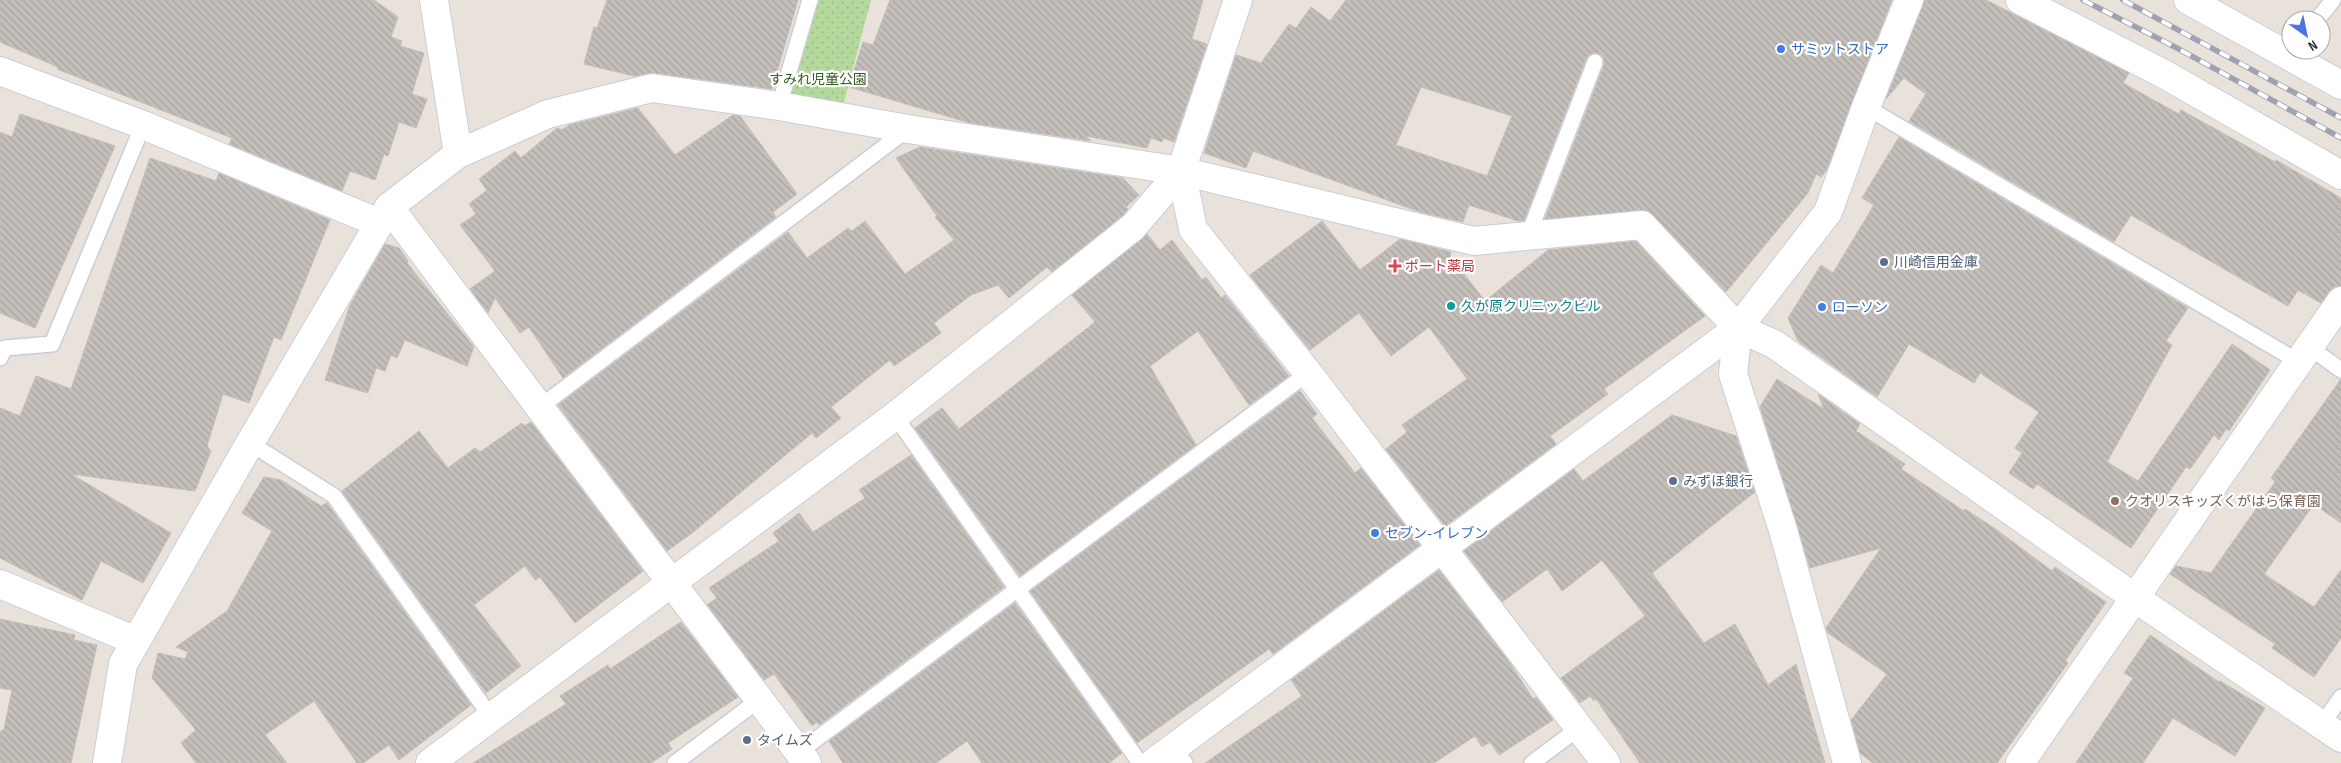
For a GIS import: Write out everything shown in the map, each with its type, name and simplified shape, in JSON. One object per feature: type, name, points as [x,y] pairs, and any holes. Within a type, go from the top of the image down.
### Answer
[{"type":"street","points":[[434,0],[458,154]]},
{"type":"street","points":[[430,763],[895,416],[1133,227],[1180,171],[1238,0]]},
{"type":"street","points":[[1171,758],[1443,549],[1738,328],[1828,212],[1866,107],[1909,0]]},
{"type":"street","points":[[2020,0],[2162,73],[2341,175]]},
{"type":"street","points":[[2188,0],[2281,48]]},
{"type":"street","points":[[2302,60],[2341,85]]},
{"type":"street","points":[[0,71],[384,215],[540,408],[803,758]]},
{"type":"street","points":[[107,763],[123,664],[384,215],[458,154],[548,114],[652,88],[779,106],[908,129],[1180,171],[1474,241],[1642,225],[1738,328],[1774,344],[2136,598],[2332,731]]},
{"type":"street","points":[[1180,171],[1193,229],[1308,373],[1606,763]]},
{"type":"street","points":[[2020,763],[2341,301]]},
{"type":"street","points":[[1738,328],[1733,374],[1783,530],[1847,763]]},
{"type":"street","points":[[1,586],[136,641]]},
{"type":"lane","points":[[779,106],[810,0]]},
{"type":"lane","points":[[2325,10],[2333,0]]},
{"type":"lane","points":[[1528,236],[1595,62]]},
{"type":"lane","points":[[1866,107],[2304,354],[2341,370]]},
{"type":"lane","points":[[0,358],[5,348],[52,344],[143,125]]},
{"type":"lane","points":[[540,408],[908,129]]},
{"type":"lane","points":[[803,758],[1018,590],[1308,373]]},
{"type":"lane","points":[[895,416],[1140,763]]},
{"type":"lane","points":[[250,443],[334,496],[492,717]]},
{"type":"lane","points":[[2332,731],[2341,697]]},
{"type":"lane","points":[[675,763],[760,700]]},
{"type":"lane","points":[[1532,763],[1579,728]]},
{"type":"green space","name":"すみれ児童公園","points":[[810,0],[871,0],[840,117],[779,106]]},
{"type":"building","points":[[0,0],[374,0],[398,17],[391,37],[402,41],[400,46],[424,53],[412,94],[427,99],[416,128],[399,122],[388,156],[384,154],[375,180],[350,171],[342,191],[229,144],[232,138],[57,69],[58,67],[0,42]]},
{"type":"building","points":[[607,0],[798,0],[772,89],[654,73],[634,76],[584,64],[594,27],[597,28]]},
{"type":"building","points":[[890,0],[1203,0],[1192,39],[1207,44],[1174,142],[1163,138],[1162,142],[1151,138],[1147,148],[1086,136],[1091,141],[970,123],[849,87],[863,42],[873,45]]},
{"type":"building","points":[[1346,0],[1892,0],[1826,171],[1821,177],[1816,174],[1808,193],[1726,292],[1648,211],[1545,219],[1604,65],[1603,57],[1598,53],[1590,54],[1586,59],[1524,221],[1518,221],[1469,205],[1463,222],[1420,212],[1253,151],[1246,168],[1204,153],[1236,55],[1261,63],[1289,24],[1296,28],[1311,7],[1330,21]],"holes":[[[1421,87],[1512,116],[1487,176],[1396,145]]]},
{"type":"building","points":[[1924,0],[1986,0],[2129,73],[2123,83],[2179,114],[2181,110],[2275,162],[2276,160],[2341,198],[2341,286],[2334,287],[2321,303],[2298,290],[2288,306],[2131,215],[2114,242],[1909,121],[1926,94],[1904,78],[1886,99]]},
{"type":"building","points":[[638,108],[675,155],[733,115],[740,116],[797,194],[773,212],[776,217],[563,378],[529,327],[520,333],[495,298],[488,313],[470,289],[495,271],[460,225],[476,214],[469,204],[487,190],[479,179],[515,151],[521,158],[557,128],[562,130],[569,125]]},
{"type":"building","points":[[20,114],[115,146],[35,328],[0,313],[0,132],[12,137]]},
{"type":"building","points":[[1899,137],[2188,308],[2166,341],[2172,345],[2107,462],[2138,481],[2232,344],[2270,370],[2229,431],[2226,429],[2219,440],[2214,435],[2190,469],[2186,467],[2131,548],[2037,484],[2033,489],[2009,473],[2022,453],[2015,448],[2039,412],[1980,373],[1974,383],[1909,344],[1877,397],[1798,341],[1788,318],[1821,265],[1833,273],[1874,205],[1862,198]]},
{"type":"building","points":[[920,147],[1123,178],[1139,195],[1126,207],[1128,209],[1122,216],[1052,272],[1047,267],[1009,298],[998,285],[971,295],[934,323],[941,333],[894,366],[890,360],[831,407],[841,418],[816,438],[812,433],[692,533],[667,551],[558,405],[788,232],[807,258],[848,228],[852,231],[865,221],[905,274],[954,240],[935,217],[937,216],[896,158]]},
{"type":"building","points":[[150,158],[216,181],[219,173],[330,220],[281,340],[274,337],[249,403],[223,394],[207,446],[211,451],[195,491],[71,474],[171,533],[143,583],[101,561],[82,600],[0,558],[0,408],[20,416],[36,376],[71,389]]},
{"type":"building","points":[[1322,221],[1360,270],[1400,239],[1451,252],[1450,256],[1485,301],[1548,250],[1636,241],[1705,316],[1604,389],[1608,394],[1550,436],[1556,444],[1445,526],[1386,449],[1407,432],[1402,425],[1467,379],[1429,327],[1391,356],[1359,313],[1310,350],[1250,275]]},
{"type":"building","points":[[1147,234],[1160,250],[1172,240],[1202,280],[1206,277],[1221,298],[1225,295],[1289,376],[1249,405],[1198,331],[1150,366],[1196,445],[1020,576],[915,428],[942,408],[959,429],[1095,322],[1072,295]]},
{"type":"building","points":[[385,244],[399,248],[408,261],[407,263],[474,347],[467,366],[405,340],[397,358],[391,355],[385,371],[376,368],[368,393],[325,380],[350,305]]},
{"type":"building","points":[[1777,379],[1824,409],[1818,394],[1860,424],[1856,431],[1905,464],[1901,469],[1964,511],[1965,509],[1994,528],[2052,571],[2055,567],[2106,602],[2065,661],[2068,663],[1997,763],[1873,763],[1860,753],[1851,720],[1887,674],[1828,633],[1826,628],[1881,548],[1810,568],[1760,407]]},
{"type":"building","points":[[2341,379],[2341,523],[2314,504],[2264,574],[2314,607],[2341,570],[2341,638],[2314,677],[2272,648],[2275,644],[2170,574],[2176,566],[2211,573],[2275,482],[2271,478]]},
{"type":"building","points":[[1300,391],[1317,414],[1312,418],[1355,473],[1361,468],[1420,545],[1273,654],[1269,649],[1137,743],[1030,591]]},
{"type":"building","points":[[1672,415],[1736,436],[1755,492],[1652,573],[1704,643],[1735,624],[1768,685],[1796,664],[1825,763],[1640,763],[1596,699],[1594,701],[1590,696],[1580,703],[1561,678],[1645,616],[1602,560],[1562,591],[1547,569],[1502,602],[1464,551],[1574,469],[1583,481]]},
{"type":"building","points":[[531,422],[643,571],[575,623],[540,577],[535,580],[525,566],[474,605],[521,666],[486,693],[342,491],[419,431],[448,468],[475,448],[480,452],[522,423],[524,426]]},
{"type":"building","points":[[911,455],[1004,587],[819,725],[817,722],[812,726],[774,674],[764,680],[707,605],[717,598],[709,588],[779,541],[773,533],[799,513],[813,532],[865,498],[859,490]]},
{"type":"building","points":[[264,477],[281,480],[321,506],[327,503],[471,705],[399,760],[389,745],[363,763],[357,763],[314,701],[265,735],[287,763],[196,763],[181,743],[196,730],[152,678],[158,653],[185,659],[188,652],[176,647],[227,611],[272,531],[242,513]]},
{"type":"building","points":[[1439,570],[1510,663],[1533,699],[1536,697],[1553,720],[1499,755],[1490,742],[1482,747],[1475,736],[1434,763],[1205,763],[1302,696],[1291,680]]},
{"type":"building","points":[[1015,603],[1122,753],[1109,763],[982,763],[967,741],[936,763],[843,763],[829,741]]},
{"type":"building","points":[[0,619],[75,635],[74,640],[97,645],[71,763],[0,763],[0,732],[4,729],[12,690],[0,688]]},
{"type":"building","points":[[681,622],[738,697],[668,743],[672,749],[651,763],[473,763],[566,704],[560,696],[608,665],[610,669]]},
{"type":"building","points":[[2150,635],[2219,682],[2265,708],[2235,756],[2173,718],[2143,763],[2076,763],[2133,678],[2124,673]]},
{"type":"railway","points":[[2083,0],[2175,47],[2341,138]]},
{"type":"railway","points":[[2123,0],[2341,118]]},
{"type":"place","name":"サミットストア","points":[[1781,49]]},
{"type":"place","name":"川崎信用金庫","points":[[1884,262]]},
{"type":"place","name":"ポート薬局","points":[[1395,266]]},
{"type":"place","name":"久が原クリニックビル","points":[[1451,306]]},
{"type":"place","name":"ローソン","points":[[1822,307]]},
{"type":"place","name":"みずほ銀行","points":[[1673,481]]},
{"type":"place","name":"クオリスキッズくがはら保育園","points":[[2115,501]]},
{"type":"place","name":"セブン-イレブン","points":[[1375,533]]},
{"type":"place","name":"タイムズ","points":[[747,740]]}]
